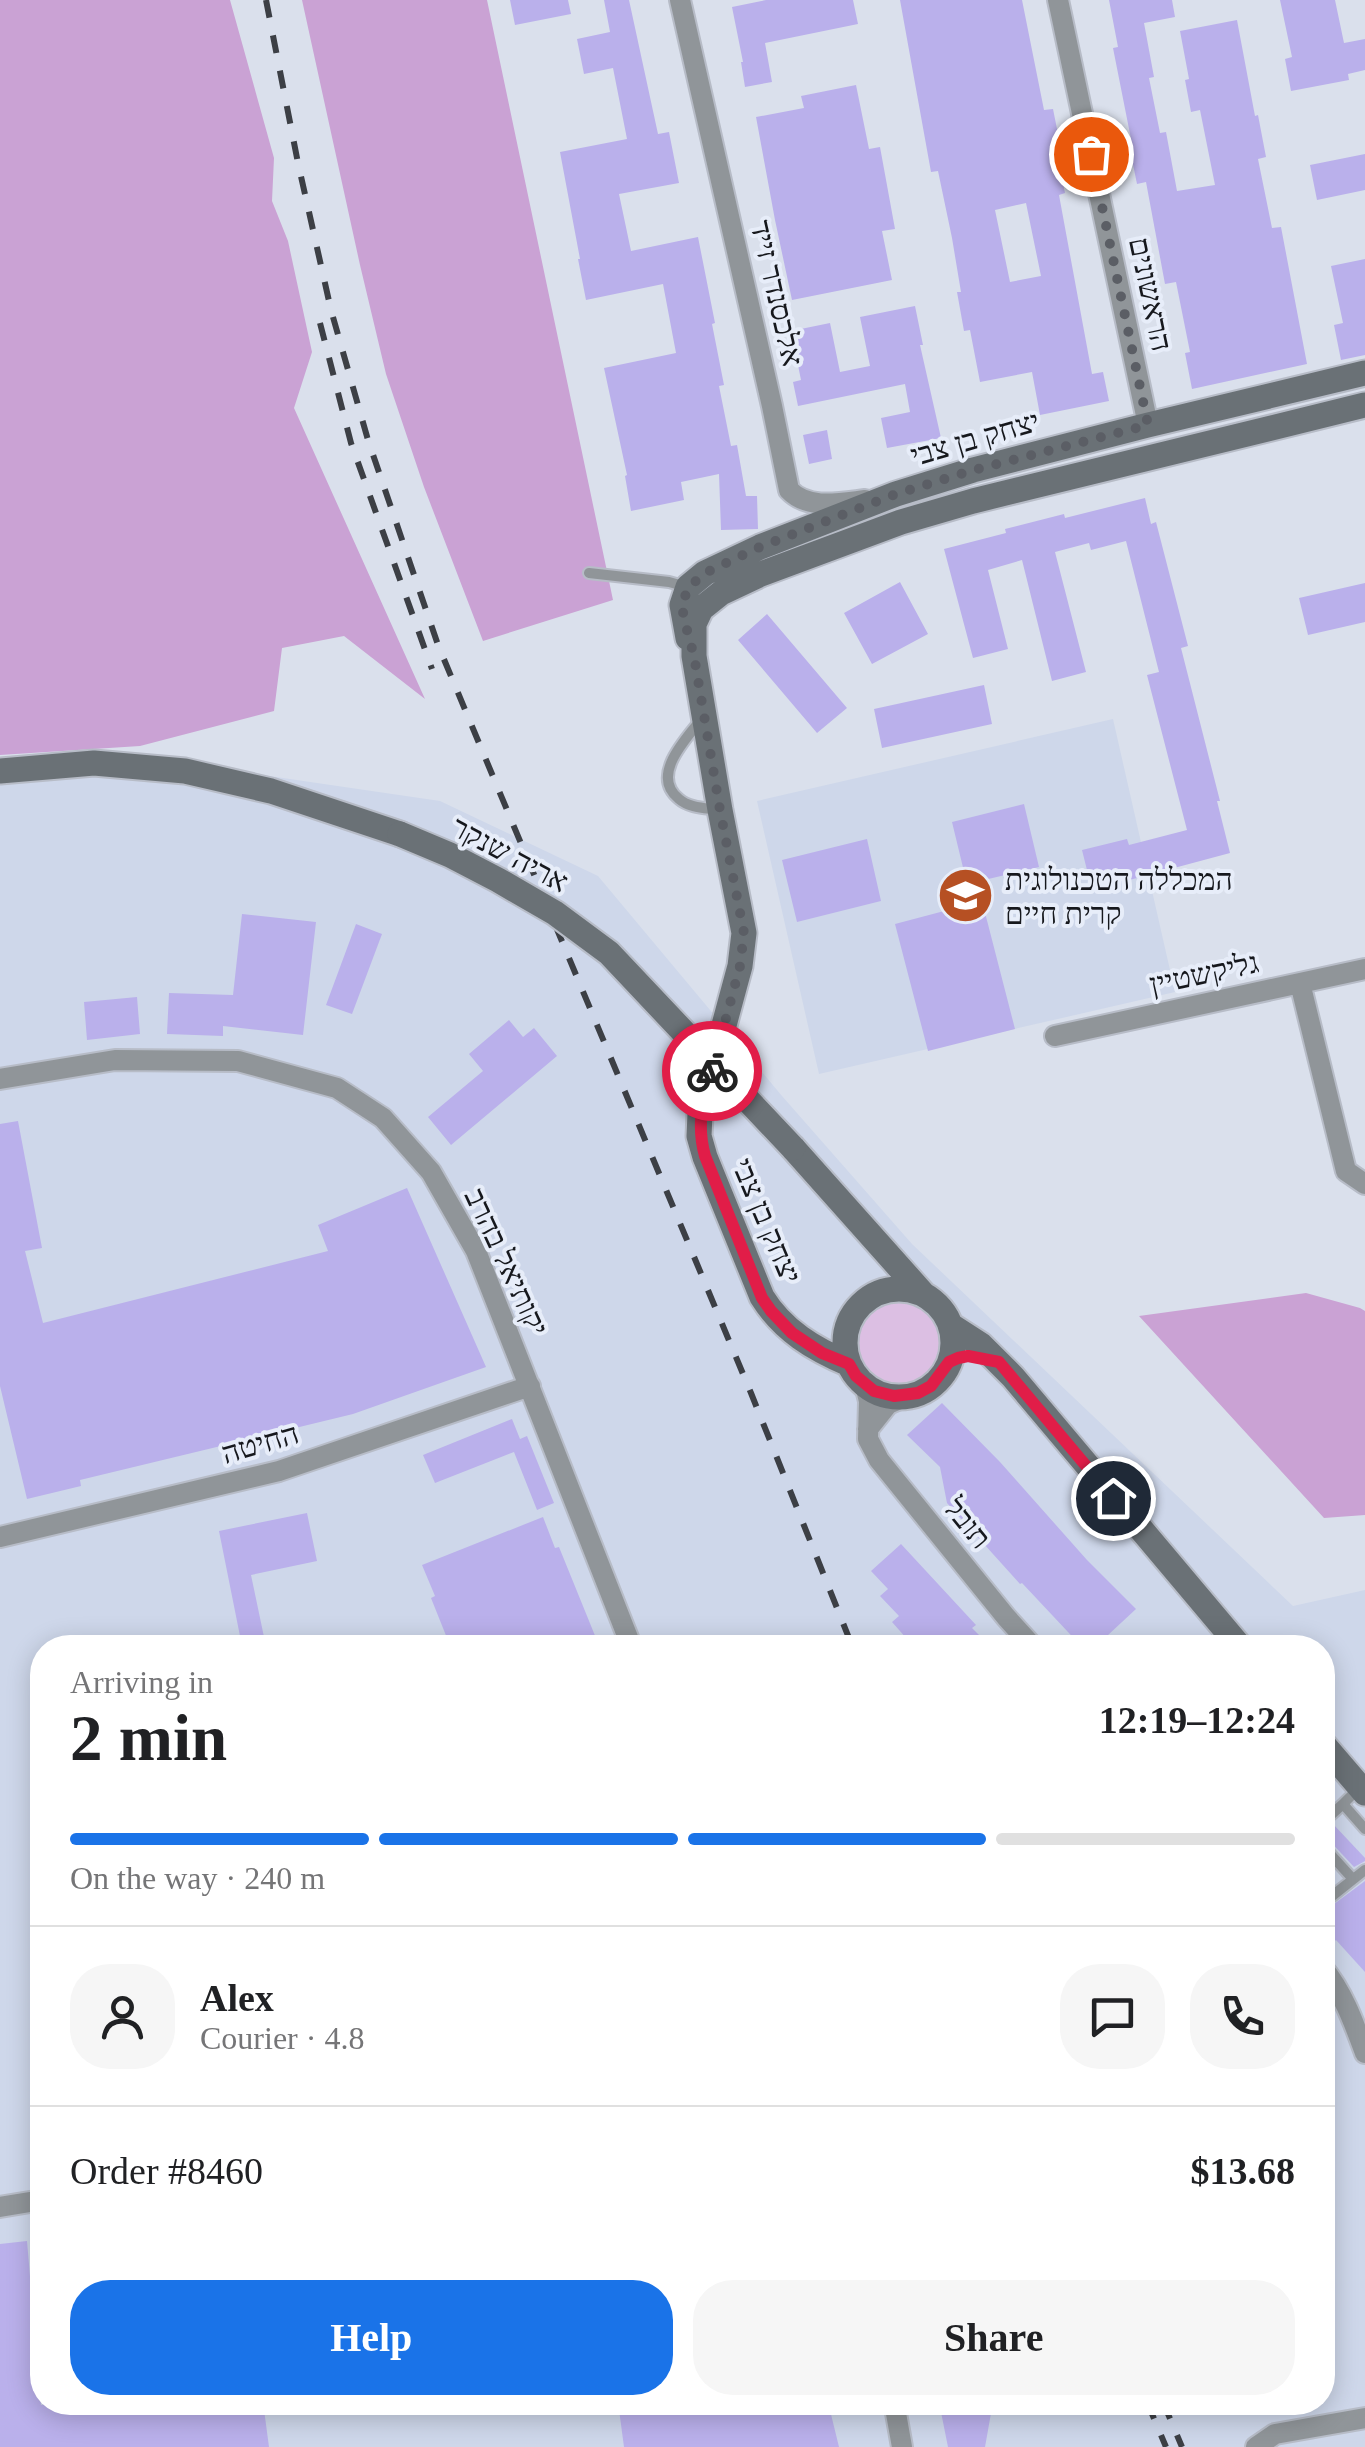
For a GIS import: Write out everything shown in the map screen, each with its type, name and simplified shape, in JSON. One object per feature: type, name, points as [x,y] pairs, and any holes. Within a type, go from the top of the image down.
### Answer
[{"type":"street","name":"אלכסנדר זייד","points":[[680,0],[788,490],[806,502],[836,503],[896,494]]},
{"type":"street","name":"הראשונים","points":[[1058,0],[1148,425]]},
{"type":"street","name":"יצחק בן צבי","points":[[857,1374],[792,1333],[762,1298],[699,1136],[700,1114],[740,966],[744,933],[682,605],[688,588],[705,573],[760,547],[896,494],[1148,425],[1365,373]]},
{"type":"street","name":"יצחק בן צבי","points":[[694,656],[694,624],[701,609],[721,593],[761,574],[901,522],[973,501],[1365,405]]},
{"type":"street","name":"אריה שנקר","points":[[0,772],[94,763],[184,771],[271,791],[400,834],[498,880],[610,952],[924,1295]]},
{"type":"street","name":"גליקשטיין","points":[[1055,1036],[1365,969]]},
{"type":"street","points":[[1300,983],[1346,1171],[1365,1184]]},
{"type":"street","name":"יקותיאל בהרב","points":[[0,1079],[115,1060],[238,1061],[338,1088],[383,1118],[430,1172],[476,1252],[627,1635]]},
{"type":"street","points":[[868,1233],[872,1284],[845,1336],[845,1350],[857,1374],[883,1394],[904,1396]]},
{"type":"street","points":[[792,1333],[809,1337],[838,1332],[878,1293],[894,1289],[924,1295],[935,1303],[950,1325],[999,1362],[1230,1635]]},
{"type":"street","points":[[867,1431],[888,1404],[931,1386],[949,1362],[950,1325]]},
{"type":"street","points":[[949,1362],[968,1356],[999,1362]]},
{"type":"street","name":"תובל","points":[[857,1374],[869,1402],[867,1431],[871,1446],[886,1470],[1022,1635]]},
{"type":"street","name":"החיטה","points":[[0,1537],[279,1471],[530,1386]]},
{"type":"street","points":[[1335,1763],[1356,1795]]},
{"type":"street","points":[[1335,1986],[1365,2053]]},
{"type":"street","points":[[0,2207],[30,2202]]},
{"type":"street","points":[[896,2415],[902,2447]]},
{"type":"street","points":[[1256,2447],[1276,2434],[1365,2418]]},
{"type":"lane","points":[[589,573],[669,582],[688,588]]},
{"type":"lane","points":[[704,716],[670,764],[669,784],[677,798],[720,810]]},
{"type":"lane","points":[[1335,1812],[1356,1795],[1365,1829]]},
{"type":"lane","points":[[1335,1859],[1352,1878]]},
{"type":"lane","points":[[1335,1893],[1365,1870]]},
{"type":"shaded area","points":[[0,0],[230,0],[274,158],[272,201],[288,241],[312,352],[294,408],[425,699],[344,636],[282,648],[274,711],[140,746],[0,755]]},
{"type":"shaded area","points":[[302,0],[487,0],[613,600],[483,641],[386,374]]},
{"type":"shaded area","name":"המכללה הטכנולוגית קרית חיים","points":[[1113,719],[1175,992],[819,1074],[757,801]]},
{"type":"shaded area","points":[[174,762],[440,801],[598,876],[912,1244],[1293,1606],[1365,1590],[1365,2447],[0,2447],[0,775]]},
{"type":"shaded area","points":[[1306,1293],[1365,1311],[1365,1515],[1324,1518],[1139,1316]]},
{"type":"shaded area","points":[[898,1301],[914,1304],[928,1313],[937,1327],[937,1359],[928,1373],[914,1382],[898,1385],[882,1382],[868,1373],[859,1359],[856,1343],[859,1327],[868,1313],[882,1304]]},
{"type":"building","points":[[510,0],[568,0],[571,14],[515,25]]},
{"type":"building","points":[[604,0],[629,0],[658,134],[669,132],[679,183],[619,194],[631,251],[698,237],[715,323],[712,324],[724,385],[719,386],[731,446],[737,445],[746,496],[757,496],[758,529],[721,530],[719,474],[681,482],[684,500],[631,511],[604,368],[676,353],[663,284],[586,300],[560,152],[627,139],[613,68],[584,74],[577,39],[610,32]]},
{"type":"building","points":[[766,0],[853,0],[858,24],[765,43],[772,82],[745,87],[732,7]]},
{"type":"building","points":[[900,0],[1022,0],[1044,110],[1053,109],[1061,149],[1056,150],[1065,193],[1059,195],[1092,374],[1103,372],[1109,401],[1040,415],[1032,372],[980,382],[970,330],[964,331],[957,292],[961,292],[938,171],[931,172]],"holes":[[[1026,203],[1041,276],[1010,282],[995,210]]]},
{"type":"building","points":[[1109,0],[1172,0],[1175,17],[1144,23],[1154,77],[1149,78],[1160,133],[1166,132],[1177,191],[1215,185],[1200,110],[1191,112],[1180,31],[1237,20],[1266,157],[1258,159],[1272,228],[1281,227],[1307,364],[1192,389],[1185,353],[1190,352],[1176,282],[1165,284],[1146,182],[1137,184],[1113,48],[1118,47]]},
{"type":"building","points":[[1280,0],[1335,0],[1344,43],[1365,39],[1365,70],[1348,74],[1349,80],[1291,91],[1285,59],[1292,57]]},
{"type":"building","points":[[856,85],[869,149],[880,147],[895,229],[882,231],[892,280],[792,300],[756,117],[804,108],[801,96]]},
{"type":"building","points":[[1365,154],[1365,190],[1317,200],[1310,165]]},
{"type":"building","points":[[1365,259],[1365,355],[1341,360],[1334,325],[1343,323],[1331,266]]},
{"type":"building","points":[[915,306],[941,438],[887,448],[881,418],[910,412],[905,384],[798,406],[793,382],[801,380],[791,331],[830,323],[840,372],[870,366],[860,317]]},
{"type":"building","points":[[827,430],[832,459],[809,464],[803,435]]},
{"type":"building","points":[[1145,498],[1151,524],[1156,522],[1188,646],[1181,648],[1230,853],[1092,890],[1082,850],[1127,839],[1129,845],[1187,830],[1147,675],[1159,672],[1126,541],[1091,550],[1089,543],[1055,552],[1086,672],[1052,681],[1022,560],[988,570],[1008,649],[973,658],[944,549],[1064,514],[1065,518]]},
{"type":"building","points":[[900,582],[928,634],[872,664],[844,613]]},
{"type":"building","points":[[1365,583],[1365,622],[1308,635],[1299,598]]},
{"type":"building","points":[[767,614],[847,708],[817,733],[738,640]]},
{"type":"building","points":[[984,685],[992,724],[882,748],[874,709]]},
{"type":"building","points":[[1024,804],[1039,867],[967,884],[952,822]]},
{"type":"building","points":[[867,839],[881,901],[797,922],[782,860]]},
{"type":"building","points":[[982,901],[1015,1029],[928,1051],[895,924]]},
{"type":"building","points":[[242,914],[316,922],[303,1035],[223,1026],[223,1036],[167,1034],[169,993],[233,995]]},
{"type":"building","points":[[356,924],[382,934],[352,1014],[326,1005]]},
{"type":"building","points":[[137,997],[140,1034],[87,1040],[84,1002]]},
{"type":"building","points":[[509,1020],[523,1037],[534,1028],[557,1056],[451,1145],[428,1117],[483,1071],[469,1054]]},
{"type":"building","points":[[18,1121],[42,1248],[25,1251],[43,1323],[328,1251],[318,1225],[407,1188],[486,1367],[353,1414],[80,1480],[81,1486],[27,1499],[0,1386],[0,1124]]},
{"type":"building","points":[[942,1403],[1136,1609],[1108,1635],[1071,1635],[947,1503],[940,1467],[907,1435]]},
{"type":"building","points":[[512,1419],[520,1439],[527,1436],[554,1503],[537,1510],[514,1452],[435,1483],[423,1455]]},
{"type":"building","points":[[307,1513],[317,1561],[251,1575],[264,1635],[240,1635],[219,1531]]},
{"type":"building","points":[[543,1517],[595,1635],[446,1635],[422,1565]]},
{"type":"building","points":[[901,1544],[976,1625],[972,1628],[979,1635],[904,1635],[892,1622],[899,1616],[880,1596],[888,1589],[871,1571]]},
{"type":"building","points":[[1335,1826],[1365,1858],[1354,1867],[1335,1847]]},
{"type":"building","points":[[1365,1881],[1365,1972],[1335,1941],[1335,1903]]},
{"type":"building","points":[[27,2241],[30,2415],[265,2415],[269,2447],[0,2447],[0,2244]]},
{"type":"building","points":[[620,2415],[831,2415],[839,2447],[624,2447]]},
{"type":"building","points":[[942,2415],[991,2415],[985,2447],[948,2447]]},
{"type":"railway","points":[[266,0],[331,310],[368,440],[438,645],[751,1393],[848,1635]]},
{"type":"railway","points":[[320,323],[351,443],[432,669]]},
{"type":"railway","points":[[1152,2415],[1166,2447]]},
{"type":"railway","points":[[1168,2415],[1182,2447]]},
{"type":"way so far","points":[[712,1071],[740,966],[744,933],[684,619],[684,595],[695,580],[721,565],[896,494],[1148,425],[1091,154]]},
{"type":"place","name":"המכללה הטכנולוגית קרית חיים","points":[[966,896]]},
{"type":"route","points":[[712,1071],[700,1114],[699,1136],[762,1298],[782,1324],[822,1353],[849,1364],[856,1376],[874,1391],[894,1396],[918,1393],[931,1386],[949,1362],[958,1358],[980,1356],[999,1362],[1113,1498]]}]
